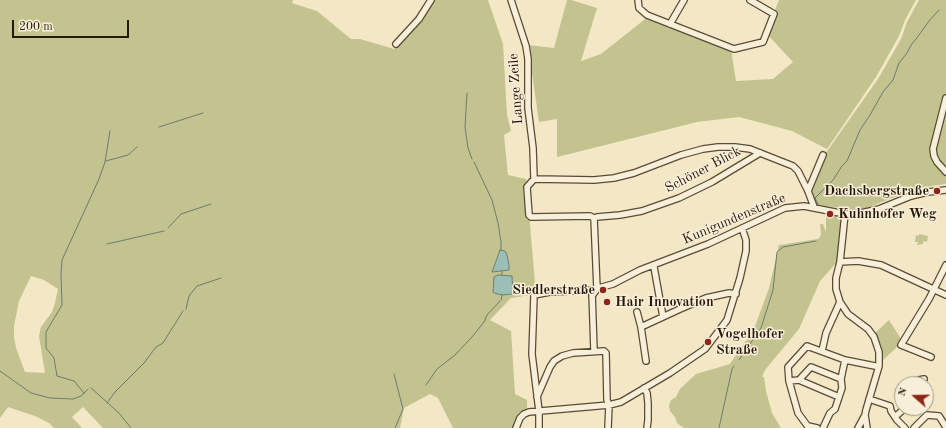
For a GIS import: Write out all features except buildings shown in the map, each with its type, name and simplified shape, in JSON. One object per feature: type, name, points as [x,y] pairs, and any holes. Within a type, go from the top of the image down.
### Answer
[{"type":"street","points":[[396,44],[419,19],[431,0]]},
{"type":"street","name":"Lange Zeile","points":[[511,0],[526,46],[528,59],[528,108],[533,148],[534,179]]},
{"type":"street","points":[[638,0],[639,8],[647,15],[734,49],[763,42],[774,14],[750,0]]},
{"type":"street","points":[[670,24],[684,0]]},
{"type":"street","points":[[946,98],[933,149],[937,162],[946,172]]},
{"type":"street","points":[[534,179],[594,180],[614,178],[634,173],[681,155],[703,149],[735,147],[750,149],[793,166],[798,171],[814,207]]},
{"type":"street","name":"Schöner Blick","points":[[534,179],[527,187],[529,215],[533,218],[590,216],[594,218],[620,216],[642,211],[679,198],[712,182],[760,153]]},
{"type":"street","points":[[808,191],[823,155]]},
{"type":"street","name":"Kunigundenstraße","points":[[537,397],[532,354],[534,295],[550,292],[593,292],[613,284],[640,270],[708,244],[785,208],[800,206],[814,207],[845,214],[860,213],[880,209],[911,196],[946,190]]},
{"type":"street","points":[[845,214],[840,262],[836,278],[836,289],[840,302],[848,314],[868,329],[874,337],[879,352],[879,366],[865,415],[858,428]]},
{"type":"street","points":[[594,218],[594,351]]},
{"type":"street","points":[[516,428],[520,418],[524,414],[539,411],[609,405],[621,402],[690,359],[710,344],[727,320],[736,294],[746,251],[746,240],[742,228]]},
{"type":"street","points":[[840,262],[858,261],[881,265],[946,295]]},
{"type":"street","points":[[931,357],[901,345],[946,265]]},
{"type":"street","points":[[654,267],[663,317]]},
{"type":"street","points":[[640,327],[706,298],[729,293],[736,294]]},
{"type":"street","points":[[822,351],[826,333],[840,302]]},
{"type":"street","points":[[638,312],[646,361]]},
{"type":"street","points":[[817,428],[808,427],[798,413],[789,381],[788,368],[807,346],[845,360],[879,366]]},
{"type":"street","points":[[539,428],[537,397],[554,361],[562,356],[604,351],[606,353],[607,400],[609,405],[608,428]]},
{"type":"street","points":[[823,428],[830,413],[835,409],[842,388],[841,379],[845,360]]},
{"type":"street","points":[[799,380],[811,367],[841,379]]},
{"type":"street","points":[[789,381],[799,380],[839,397]]},
{"type":"street","points":[[644,388],[647,393],[648,403],[647,428]]},
{"type":"street","points":[[869,400],[890,406],[895,417],[905,428]]},
{"type":"street","points":[[865,415],[867,428]]},
{"type":"street","points":[[914,428],[927,415],[939,416],[946,427]]},
{"type":"green space","points":[[0,0],[293,0],[292,3],[317,11],[351,39],[360,39],[394,49],[424,17],[433,0],[488,0],[503,44],[507,115],[511,131],[504,135],[508,175],[526,179],[536,294],[511,298],[490,320],[511,331],[515,394],[527,400],[527,409],[524,410],[517,418],[514,428],[453,428],[438,398],[430,394],[404,408],[400,428],[103,428],[83,407],[72,417],[82,428],[54,428],[49,423],[35,416],[8,407],[0,418]],"holes":[[[498,254],[509,270],[492,272]],[[498,275],[512,276],[514,293],[512,295],[494,293],[494,277]],[[31,276],[44,280],[58,289],[52,312],[41,327],[39,336],[45,373],[25,372],[16,348],[14,326],[19,301]]]},
{"type":"green space","points":[[567,0],[597,8],[581,61],[601,54],[649,16],[731,50],[736,81],[773,79],[793,62],[766,33],[779,0],[916,0],[905,20],[899,36],[876,77],[827,149],[792,131],[739,117],[697,122],[557,157],[557,119],[539,122],[528,45],[554,48]]},
{"type":"green space","points":[[919,0],[946,0],[946,95],[931,150],[946,174],[946,184],[918,188],[861,209],[817,205],[810,190],[825,154],[878,79],[901,39],[907,22]]},
{"type":"green space","points":[[946,104],[946,170],[936,157],[934,150]]},
{"type":"green space","points":[[826,213],[841,216],[842,219],[837,262],[820,281],[799,329],[765,370],[762,377],[764,377],[772,413],[781,428],[684,428],[677,423],[675,417],[670,411],[669,405],[671,400],[676,397],[680,389],[696,374],[730,364],[754,329],[769,288],[779,245],[818,239],[821,235],[820,224],[823,224],[826,232]]},
{"type":"green space","points":[[919,234],[928,236],[927,242],[923,241],[923,244],[917,245],[918,242],[915,242],[916,235],[919,236]]},
{"type":"green space","points":[[889,320],[901,339],[896,348],[882,361],[883,352],[875,333]]},
{"type":"water","points":[[500,250],[505,251],[507,255],[509,270],[492,272]]},
{"type":"water","points":[[498,275],[512,276],[513,294],[502,295],[493,292],[494,277]]},
{"type":"waterway","points":[[818,204],[815,198],[833,180],[847,161],[860,130],[883,92],[893,80],[899,63],[929,21],[939,10]]},
{"type":"waterway","points":[[467,93],[465,127],[468,148],[472,159]]},
{"type":"waterway","points":[[159,127],[203,113]]},
{"type":"waterway","points":[[84,393],[74,381],[57,376],[54,358],[46,348],[46,332],[62,305],[62,260],[99,179],[105,162],[110,131]]},
{"type":"waterway","points":[[106,161],[128,155],[137,147]]},
{"type":"waterway","points":[[474,162],[492,200],[498,223],[501,250]]},
{"type":"waterway","points":[[168,228],[181,214],[211,204]]},
{"type":"waterway","points":[[107,244],[164,231]]},
{"type":"waterway","points":[[739,360],[761,328],[773,290],[777,252],[783,247],[816,241]]},
{"type":"waterway","points":[[186,309],[189,296],[197,286],[221,278]]},
{"type":"waterway","points":[[501,300],[502,295]]},
{"type":"waterway","points":[[426,385],[437,369],[455,355],[472,337],[484,322],[487,315],[500,301]]},
{"type":"waterway","points":[[107,403],[115,392],[144,363],[156,347],[163,343],[183,311]]},
{"type":"waterway","points":[[719,428],[732,369],[734,366]]},
{"type":"waterway","points":[[0,371],[31,393],[50,398],[73,399],[81,396],[88,389]]},
{"type":"waterway","points":[[394,374],[403,409],[395,428]]},
{"type":"waterway","points":[[91,388],[119,413],[131,428]]},
{"type":"place","name":"Dachsbergstraße","points":[[937,191]]},
{"type":"place","name":"Kuhnhofer Weg","points":[[830,214]]},
{"type":"place","name":"Siedlerstraße","points":[[603,290]]},
{"type":"place","name":"Hair Innovation","points":[[607,302]]},
{"type":"place","name":"Vogelhofer Straße","points":[[708,342]]}]
